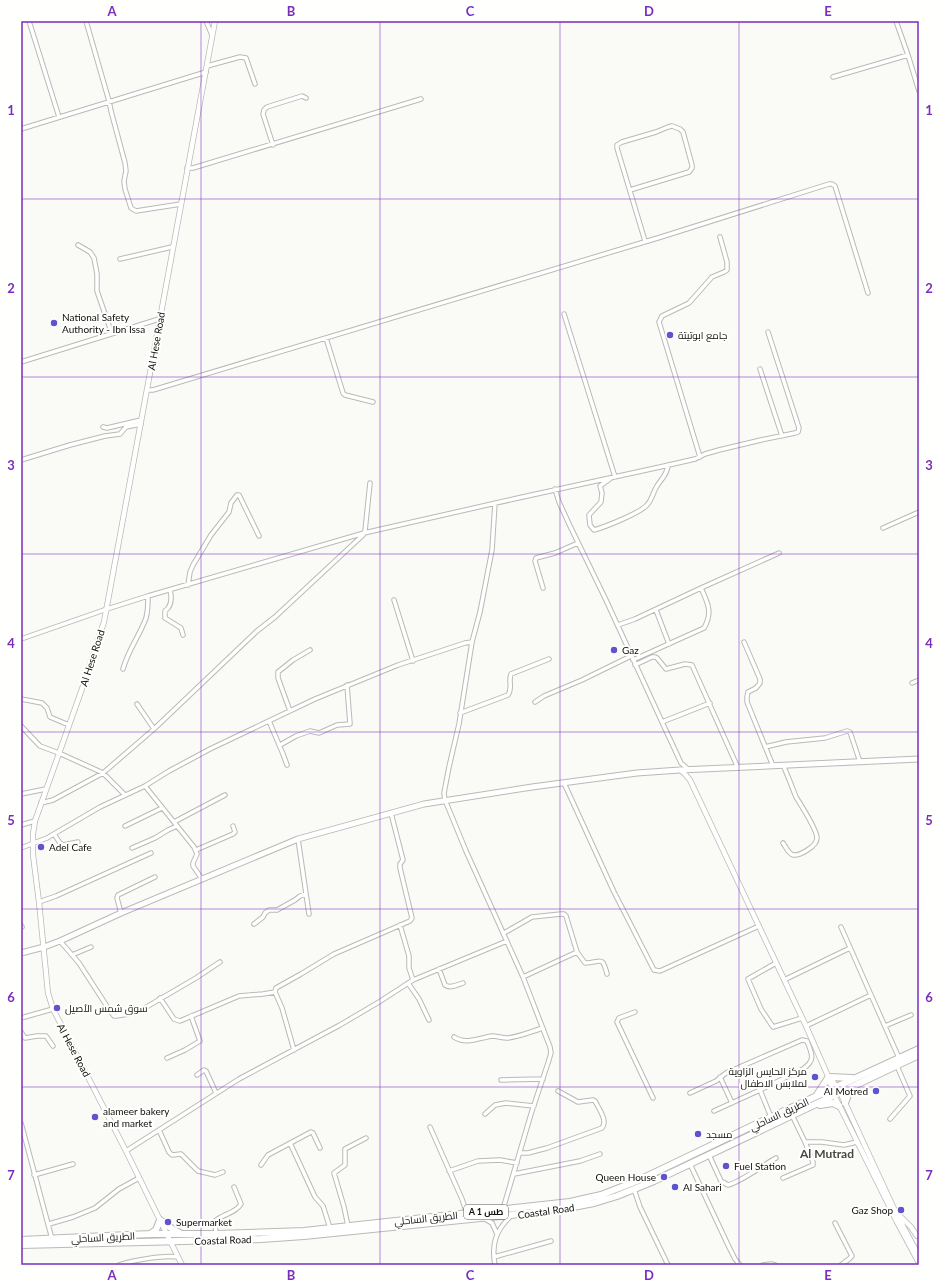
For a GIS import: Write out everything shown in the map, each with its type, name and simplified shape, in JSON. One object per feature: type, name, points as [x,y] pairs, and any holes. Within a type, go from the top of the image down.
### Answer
[{"type":"highway","name":"الطريق الساحلي","points":[[21,1240],[53,1240],[150,1234],[216,1234],[304,1231],[582,1200],[637,1182],[771,1117],[817,1096],[836,1091],[856,1078],[919,1049]]},
{"type":"highway","name":"Coastal Road","points":[[21,1245],[282,1238],[511,1215],[585,1205],[634,1190],[792,1115],[836,1091],[854,1086],[919,1056]]},
{"type":"highway","points":[[817,1096],[829,1077],[856,1078]]},
{"type":"highway","points":[[812,1105],[833,1103],[842,1105],[854,1086]]},
{"type":"highway","points":[[150,1234],[158,1227],[160,1220],[183,1234]]},
{"type":"main road","points":[[21,953],[60,941],[122,913],[298,839],[412,806],[620,775],[688,769],[919,759]]},
{"type":"street","points":[[29,21],[58,117]]},
{"type":"street","points":[[86,21],[125,163],[125,189],[131,208],[136,211],[147,208],[180,204]]},
{"type":"street","points":[[206,21],[212,34]]},
{"type":"street","name":"Al Hese Road","points":[[182,1265],[126,1151],[53,1009],[48,994],[33,844],[35,821],[103,625],[107,608],[148,390],[180,204],[215,21]]},
{"type":"street","points":[[896,21],[919,91]]},
{"type":"street","points":[[833,77],[908,54]]},
{"type":"street","points":[[207,66],[244,57],[246,58],[255,84]]},
{"type":"street","points":[[21,129],[206,72]]},
{"type":"street","points":[[914,77],[919,75]]},
{"type":"street","points":[[273,145],[263,114],[264,110],[267,107],[302,96],[306,98]]},
{"type":"street","points":[[187,168],[193,168],[273,145],[421,100]]},
{"type":"street","points":[[630,190],[691,171],[692,165],[683,132],[680,129],[672,126],[668,127],[617,145],[617,148],[645,241]]},
{"type":"street","points":[[148,390],[153,390],[326,338],[752,207],[832,184],[835,186],[868,293]]},
{"type":"street","points":[[700,457],[659,322],[662,316],[689,303],[712,277],[727,270],[728,262],[720,237]]},
{"type":"street","points":[[78,245],[90,252],[94,258],[98,277],[96,290],[112,334]]},
{"type":"street","points":[[120,259],[136,254],[172,248]]},
{"type":"street","points":[[564,314],[613,477]]},
{"type":"street","points":[[21,362],[159,319]]},
{"type":"street","points":[[21,639],[107,608],[364,534],[555,489],[668,465],[700,457],[719,450],[798,432],[799,428],[768,332]]},
{"type":"street","points":[[326,338],[343,393],[345,395],[373,402]]},
{"type":"street","points":[[760,369],[782,436]]},
{"type":"street","points":[[103,427],[107,428],[141,422]]},
{"type":"street","points":[[21,460],[80,442],[120,434],[126,427],[141,422]]},
{"type":"street","points":[[613,477],[600,486],[602,493],[601,502],[589,515],[590,525],[594,530],[646,507],[651,500],[655,488],[667,473],[668,465]]},
{"type":"street","points":[[41,803],[50,801],[103,773],[154,729],[257,631],[275,617],[364,534],[370,483]]},
{"type":"street","points":[[555,489],[559,502],[618,625],[681,763],[688,769]]},
{"type":"street","points":[[188,585],[191,570],[211,535],[229,512],[231,503],[237,496],[239,495],[259,536]]},
{"type":"street","points":[[495,503],[492,550],[480,612],[472,642],[459,724],[444,793],[445,800],[466,851],[523,977],[548,1040],[551,1053],[531,1114],[503,1210]]},
{"type":"street","points":[[883,528],[919,512]]},
{"type":"street","points":[[543,588],[534,561],[536,558],[555,553],[578,543]]},
{"type":"street","points":[[618,625],[656,610],[779,553]]},
{"type":"street","points":[[634,660],[701,630],[705,626],[709,609],[701,588]]},
{"type":"street","points":[[170,590],[172,598],[168,609],[165,611],[165,618],[180,628],[184,635]]},
{"type":"street","points":[[124,670],[126,659],[146,618],[148,596]]},
{"type":"street","points":[[394,600],[413,660]]},
{"type":"street","points":[[656,610],[668,644]]},
{"type":"street","points":[[21,848],[54,834],[100,806],[145,786],[210,749],[290,711],[347,685],[413,660],[472,642]]},
{"type":"street","points":[[744,642],[760,679],[760,683],[756,688],[748,692],[748,702],[773,766]]},
{"type":"street","points":[[290,711],[278,678],[278,672],[293,660],[310,650]]},
{"type":"street","points":[[535,702],[544,696],[582,680],[631,656]]},
{"type":"street","points":[[636,665],[652,657],[657,658],[666,669],[690,664],[694,669],[738,768]]},
{"type":"street","points":[[460,713],[508,695],[511,690],[511,674],[549,660]]},
{"type":"street","points":[[912,683],[919,680]]},
{"type":"street","points":[[280,745],[296,736],[310,731],[319,732],[337,725],[350,724],[347,685]]},
{"type":"street","points":[[21,699],[42,703],[47,708],[50,717],[69,725]]},
{"type":"street","points":[[137,704],[154,729]]},
{"type":"street","points":[[662,722],[710,704]]},
{"type":"street","points":[[269,721],[287,765]]},
{"type":"street","points":[[21,726],[40,746],[103,773],[125,795]]},
{"type":"street","points":[[765,746],[825,738],[847,730],[850,732],[860,762]]},
{"type":"street","points":[[783,765],[796,796],[814,829],[817,839],[812,847],[794,855],[790,853],[783,843]]},
{"type":"street","points":[[690,780],[693,773],[699,769]]},
{"type":"street","points":[[680,770],[690,780],[836,1091],[857,1142],[919,1263]]},
{"type":"street","points":[[564,783],[614,892],[654,970],[660,971],[759,926]]},
{"type":"street","points":[[145,786],[196,850],[197,854],[193,866],[202,879]]},
{"type":"street","points":[[21,794],[46,789]]},
{"type":"street","points":[[174,822],[225,795]]},
{"type":"street","points":[[125,826],[162,808]]},
{"type":"street","points":[[275,992],[276,988],[279,986],[324,960],[410,921],[412,916],[400,868],[400,864],[403,860],[391,813]]},
{"type":"street","points":[[21,825],[35,821]]},
{"type":"street","points":[[132,848],[177,826]]},
{"type":"street","points":[[196,850],[233,834],[235,832],[233,826]]},
{"type":"street","points":[[54,834],[63,845],[78,842]]},
{"type":"street","points":[[298,839],[308,914]]},
{"type":"street","points":[[39,902],[56,896],[151,852]]},
{"type":"street","points":[[122,913],[116,898],[118,895],[155,877]]},
{"type":"street","points":[[254,924],[263,918],[265,913],[269,910],[277,910],[306,894]]},
{"type":"street","points":[[504,933],[532,917],[564,914],[566,916],[577,952],[585,964],[601,961],[604,963],[607,974]]},
{"type":"street","points":[[400,925],[409,956],[409,968],[413,980]]},
{"type":"street","points":[[841,927],[899,1058]]},
{"type":"street","points":[[60,941],[79,963],[114,1016],[129,1014],[143,1009],[220,962]]},
{"type":"street","points":[[126,1151],[239,1079],[340,1025],[413,980],[507,941]]},
{"type":"street","points":[[72,955],[91,947]]},
{"type":"street","points":[[784,980],[850,948]]},
{"type":"street","points":[[523,977],[577,952]]},
{"type":"street","points":[[776,963],[749,977],[749,981],[760,1005],[774,1027],[802,1018]]},
{"type":"street","points":[[439,969],[445,985],[449,987],[463,984]]},
{"type":"street","points":[[408,983],[419,999],[429,1020]]},
{"type":"street","points":[[160,998],[174,1019],[180,1021],[239,996],[275,992]]},
{"type":"street","points":[[275,992],[282,1008],[294,1050]]},
{"type":"street","points":[[806,1026],[871,995]]},
{"type":"street","points":[[21,1018],[53,1009]]},
{"type":"street","points":[[635,1012],[619,1018],[617,1022],[653,1098]]},
{"type":"street","points":[[885,1026],[911,1015]]},
{"type":"street","points":[[167,1058],[200,1041],[191,1016]]},
{"type":"street","points":[[454,1037],[458,1040],[466,1041],[494,1036],[506,1038],[518,1036],[543,1028]]},
{"type":"street","points":[[21,1032],[25,1038],[46,1036],[53,1046]]},
{"type":"street","points":[[690,1093],[716,1081],[726,1073],[802,1040],[807,1041],[812,1054],[812,1060],[809,1066],[714,1111]]},
{"type":"street","points":[[890,1119],[910,1096],[897,1066]]},
{"type":"street","points":[[197,1075],[204,1070],[206,1071],[216,1093]]},
{"type":"street","points":[[720,1077],[732,1103]]},
{"type":"street","points":[[501,1080],[543,1079]]},
{"type":"street","points":[[760,1090],[771,1117]]},
{"type":"street","points":[[520,1153],[528,1153],[565,1142],[602,1128],[604,1125],[605,1121],[595,1101],[578,1102],[558,1091]]},
{"type":"street","points":[[485,1114],[495,1105],[506,1103],[534,1106]]},
{"type":"street","points":[[842,1105],[903,1230],[919,1256]]},
{"type":"street","points":[[782,1178],[813,1165],[805,1142],[792,1115]]},
{"type":"street","points":[[21,1124],[53,1240]]},
{"type":"street","points":[[430,1127],[448,1171],[462,1199],[467,1214]]},
{"type":"street","points":[[159,1130],[172,1155],[181,1154],[198,1171],[215,1174],[223,1172]]},
{"type":"street","points":[[261,1165],[268,1155],[311,1132],[313,1133],[320,1148]]},
{"type":"street","points":[[348,1226],[334,1173],[345,1165],[345,1149],[366,1138]]},
{"type":"street","points":[[805,1142],[850,1145],[857,1142]]},
{"type":"street","points":[[290,1143],[315,1197],[322,1206],[330,1228]]},
{"type":"street","points":[[514,1174],[580,1161],[600,1154]]},
{"type":"street","points":[[709,1155],[721,1181],[728,1185],[743,1178],[776,1158]]},
{"type":"street","points":[[448,1171],[478,1161],[500,1160],[517,1163]]},
{"type":"street","points":[[34,1175],[73,1164]]},
{"type":"street","points":[[690,1164],[728,1245],[735,1259],[740,1265]]},
{"type":"street","points":[[49,1224],[73,1217],[95,1208],[119,1189],[139,1178]]},
{"type":"street","points":[[216,1234],[216,1221],[220,1217],[239,1208],[241,1204],[234,1186]]},
{"type":"street","points":[[634,1190],[668,1265]]},
{"type":"street","points":[[896,1213],[918,1237]]},
{"type":"street","points":[[495,1265],[493,1250],[497,1235],[503,1223],[511,1215]]},
{"type":"street","points":[[482,1218],[492,1223],[497,1235]]},
{"type":"street","points":[[836,1223],[852,1256],[841,1265]]},
{"type":"street","points":[[903,1230],[918,1237]]},
{"type":"street","points":[[494,1257],[551,1241]]},
{"type":"street","points":[[119,1265],[161,1257],[178,1257]]},
{"type":"street","points":[[141,1260],[141,1265]]},
{"type":"street","points":[[763,1265],[775,1265]]},
{"type":"place","name":"National Safety Authority - Ibn Issa","points":[[54,323]]},
{"type":"place","name":"جامع ابوتيتة","points":[[670,335]]},
{"type":"place","name":"Gaz","points":[[614,650]]},
{"type":"place","name":"Adel Cafe","points":[[41,847]]},
{"type":"place","name":"سوق شمس الأصيل","points":[[57,1008]]},
{"type":"place","name":"مركز الحايس الزاوية لملابس الاطفال","points":[[815,1077]]},
{"type":"place","name":"Al Motred","points":[[876,1091]]},
{"type":"place","name":"alameer bakery and market","points":[[95,1117]]},
{"type":"place","name":"مسجد","points":[[698,1134]]},
{"type":"place","name":"Fuel Station","points":[[726,1166]]},
{"type":"place","name":"Queen House","points":[[664,1177]]},
{"type":"place","name":"Al Sahari","points":[[675,1187]]},
{"type":"place","name":"Gaz Shop","points":[[901,1210]]},
{"type":"place","name":"Supermarket","points":[[168,1222]]},
{"type":"district","name":"Al Mutrad","points":[[827,1154]]}]
